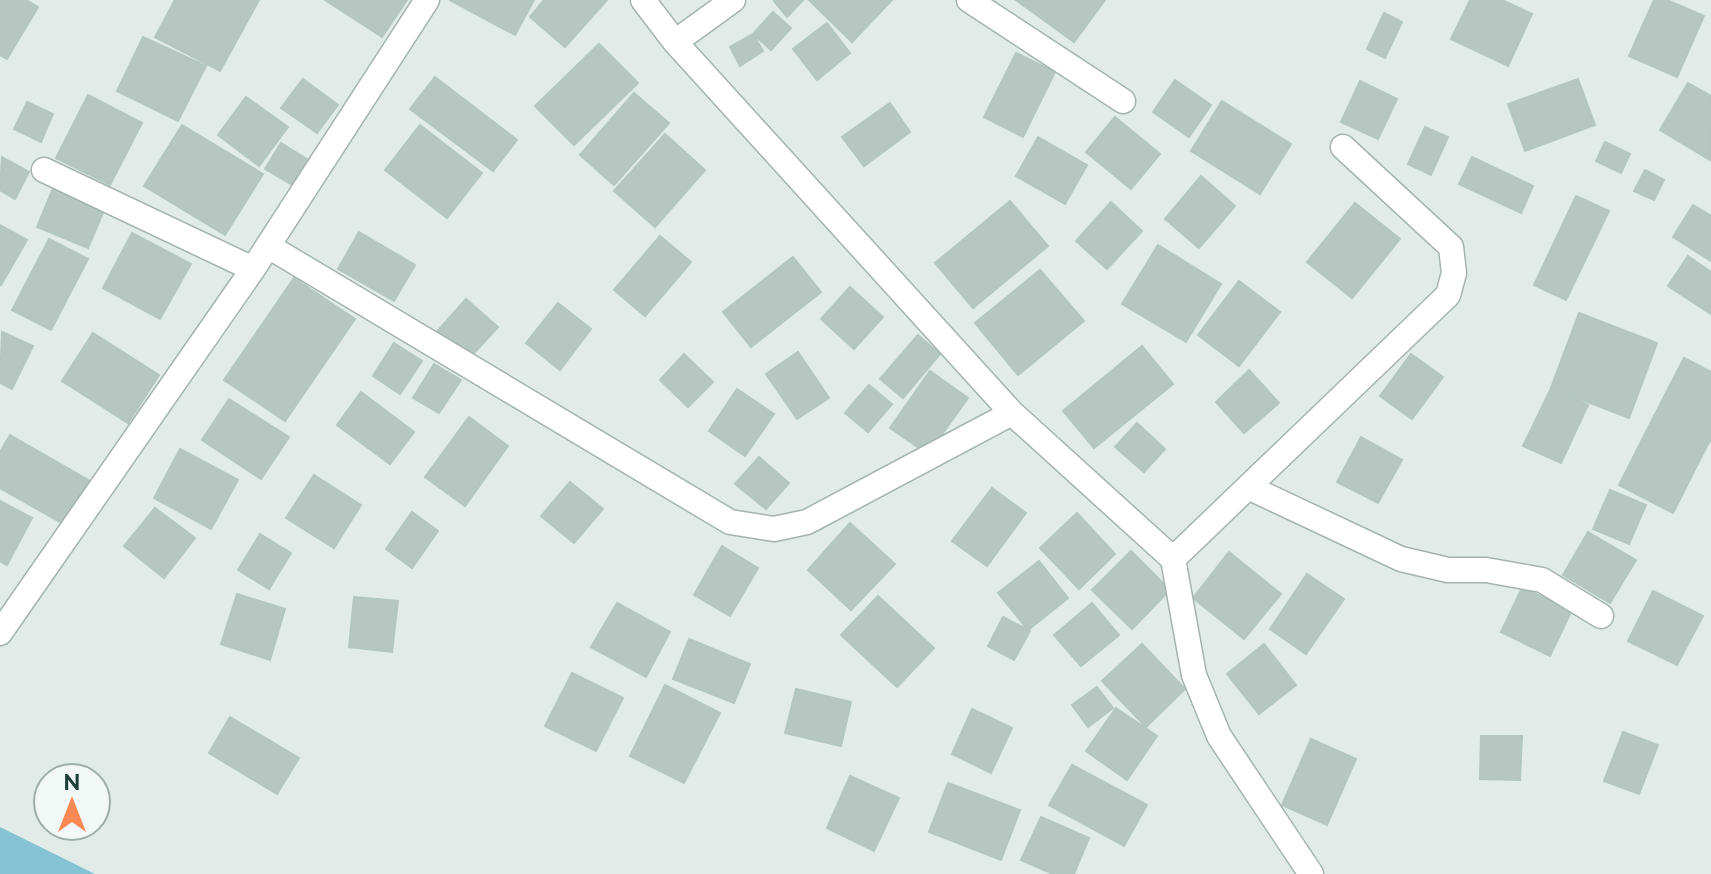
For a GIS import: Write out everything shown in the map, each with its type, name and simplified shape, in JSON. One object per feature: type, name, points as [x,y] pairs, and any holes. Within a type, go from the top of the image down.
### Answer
[{"type":"street","points":[[0,633],[253,269],[427,0]]},
{"type":"street","points":[[643,0],[675,42],[1012,413],[1173,559],[1194,675],[1219,736],[1311,874]]},
{"type":"street","points":[[675,42],[733,0]]},
{"type":"street","points":[[969,0],[1123,101]]},
{"type":"street","points":[[1173,559],[1448,295],[1454,273],[1451,247],[1343,147]]},
{"type":"street","points":[[44,170],[253,269]]},
{"type":"street","points":[[268,246],[730,522],[774,529],[807,522],[1012,413]]},
{"type":"street","points":[[1248,487],[1401,559],[1448,570],[1486,570],[1542,580],[1601,616]]},
{"type":"water","points":[[0,827],[95,874],[0,874]]},
{"type":"building","points":[[0,0],[26,0],[38,7],[7,59],[0,55]]},
{"type":"building","points":[[175,0],[259,0],[220,71],[155,37]]},
{"type":"building","points":[[325,0],[407,0],[382,37]]},
{"type":"building","points":[[450,0],[534,0],[515,35]]},
{"type":"building","points":[[544,0],[607,0],[565,47],[530,17]]},
{"type":"building","points":[[775,0],[803,0],[787,17],[774,1]]},
{"type":"building","points":[[809,0],[892,0],[852,42]]},
{"type":"building","points":[[1016,0],[1105,0],[1074,42]]},
{"type":"building","points":[[1470,0],[1502,0],[1532,14],[1508,66],[1451,39]]},
{"type":"building","points":[[1654,0],[1667,0],[1704,16],[1677,77],[1629,56]]},
{"type":"building","points":[[773,12],[791,28],[771,50],[753,34]]},
{"type":"building","points":[[1384,13],[1402,22],[1385,58],[1367,49]]},
{"type":"building","points":[[827,23],[850,53],[817,80],[793,49]]},
{"type":"building","points":[[753,34],[763,51],[740,66],[730,47]]},
{"type":"building","points":[[143,37],[206,66],[178,121],[117,91]]},
{"type":"building","points":[[599,44],[638,83],[574,145],[535,106]]},
{"type":"building","points":[[1016,53],[1055,72],[1023,137],[984,117]]},
{"type":"building","points":[[435,77],[517,140],[493,171],[410,109]]},
{"type":"building","points":[[303,79],[338,105],[317,133],[281,108]]},
{"type":"building","points":[[1578,79],[1595,125],[1525,151],[1508,104]]},
{"type":"building","points":[[1175,80],[1211,105],[1189,137],[1153,112]]},
{"type":"building","points":[[1360,81],[1397,99],[1378,139],[1341,122]]},
{"type":"building","points":[[1688,83],[1711,96],[1710,160],[1660,130]]},
{"type":"building","points":[[634,93],[669,123],[614,185],[580,155]]},
{"type":"building","points":[[88,95],[142,123],[110,185],[56,158]]},
{"type":"building","points":[[246,97],[288,127],[259,166],[218,135]]},
{"type":"building","points":[[1222,101],[1291,144],[1260,194],[1191,151]]},
{"type":"building","points":[[27,102],[53,114],[41,142],[14,129]]},
{"type":"building","points":[[890,103],[910,132],[864,166],[842,137]]},
{"type":"building","points":[[1115,117],[1160,154],[1131,189],[1086,152]]},
{"type":"building","points":[[182,125],[263,174],[225,235],[144,186]]},
{"type":"building","points":[[420,125],[482,173],[447,218],[385,170]]},
{"type":"building","points":[[1425,127],[1448,137],[1431,175],[1408,164]]},
{"type":"building","points":[[665,134],[705,170],[655,227],[614,191]]},
{"type":"building","points":[[1038,137],[1087,165],[1065,204],[1016,176]]},
{"type":"building","points":[[1605,142],[1630,154],[1621,173],[1596,161]]},
{"type":"building","points":[[281,143],[310,161],[294,186],[265,169]]},
{"type":"building","points":[[2,157],[29,172],[15,199],[0,190]]},
{"type":"building","points":[[1472,157],[1533,186],[1521,213],[1459,184]]},
{"type":"building","points":[[1645,170],[1664,180],[1654,200],[1634,191]]},
{"type":"building","points":[[1201,176],[1235,206],[1199,248],[1165,219]]},
{"type":"building","points":[[54,186],[105,208],[88,248],[37,227]]},
{"type":"building","points":[[1576,196],[1609,211],[1566,300],[1534,285]]},
{"type":"building","points":[[1010,201],[1048,246],[973,308],[935,263]]},
{"type":"building","points":[[1111,202],[1142,231],[1107,269],[1076,241]]},
{"type":"building","points":[[1355,203],[1400,239],[1352,298],[1307,262]]},
{"type":"building","points":[[1693,205],[1711,216],[1711,261],[1673,237]]},
{"type":"building","points":[[0,225],[27,240],[1,285],[0,285]]},
{"type":"building","points":[[359,232],[415,265],[394,301],[338,269]]},
{"type":"building","points":[[132,233],[191,264],[160,319],[103,288]]},
{"type":"building","points":[[660,236],[691,262],[645,316],[614,290]]},
{"type":"building","points":[[49,239],[88,259],[51,330],[12,310]]},
{"type":"building","points":[[1158,245],[1221,284],[1186,342],[1122,304]]},
{"type":"building","points":[[1688,256],[1711,272],[1711,314],[1668,286]]},
{"type":"building","points":[[793,257],[821,292],[751,347],[723,312]]},
{"type":"building","points":[[1040,270],[1084,321],[1018,375],[975,323]]},
{"type":"building","points":[[294,278],[355,319],[285,421],[224,380]]},
{"type":"building","points":[[1239,281],[1280,312],[1239,366],[1198,335]]},
{"type":"building","points":[[850,287],[883,317],[854,349],[821,319]]},
{"type":"building","points":[[466,299],[498,327],[465,363],[434,335]]},
{"type":"building","points":[[558,303],[591,329],[560,370],[526,343]]},
{"type":"building","points":[[1579,313],[1657,343],[1629,418],[1551,388]]},
{"type":"building","points":[[2,332],[33,346],[12,389],[0,383]]},
{"type":"building","points":[[93,333],[159,375],[128,423],[62,381]]},
{"type":"building","points":[[918,335],[940,354],[903,398],[880,379]]},
{"type":"building","points":[[394,343],[422,361],[400,394],[373,376]]},
{"type":"building","points":[[1142,346],[1173,384],[1094,448],[1063,411]]},
{"type":"building","points":[[798,352],[829,398],[797,419],[766,374]]},
{"type":"building","points":[[684,354],[713,382],[688,407],[660,380]]},
{"type":"building","points":[[1411,354],[1443,377],[1412,419],[1380,396]]},
{"type":"building","points":[[1684,358],[1711,372],[1711,439],[1707,446],[1653,418]]},
{"type":"building","points":[[434,364],[461,380],[439,413],[413,398]]},
{"type":"building","points":[[1249,370],[1279,403],[1244,433],[1216,402]]},
{"type":"building","points":[[930,371],[968,398],[928,454],[890,428]]},
{"type":"building","points":[[869,385],[892,404],[868,432],[845,413]]},
{"type":"building","points":[[1551,388],[1588,405],[1561,463],[1523,446]]},
{"type":"building","points":[[737,389],[774,414],[745,456],[709,431]]},
{"type":"building","points":[[361,392],[414,432],[390,464],[337,425]]},
{"type":"building","points":[[229,399],[289,437],[261,479],[202,440]]},
{"type":"building","points":[[469,417],[508,446],[465,506],[425,477]]},
{"type":"building","points":[[1653,418],[1707,446],[1673,513],[1619,485]]},
{"type":"building","points":[[1137,423],[1165,449],[1144,472],[1115,447]]},
{"type":"building","points":[[10,435],[92,482],[67,526],[0,488],[0,452]]},
{"type":"building","points":[[1361,437],[1402,460],[1378,503],[1337,482]]},
{"type":"building","points":[[180,449],[238,480],[211,529],[154,498]]},
{"type":"building","points":[[759,457],[789,483],[766,509],[735,484]]},
{"type":"building","points":[[314,475],[361,505],[334,548],[286,518]]},
{"type":"building","points":[[570,482],[603,509],[574,543],[541,516]]},
{"type":"building","points":[[992,488],[1026,513],[987,566],[952,541]]},
{"type":"building","points":[[1610,490],[1646,505],[1629,544],[1593,529]]},
{"type":"building","points":[[0,501],[32,518],[7,565],[0,561]]},
{"type":"building","points":[[155,508],[195,538],[164,578],[124,546]]},
{"type":"building","points":[[412,512],[438,531],[412,568],[386,549]]},
{"type":"building","points":[[1077,513],[1115,554],[1079,589],[1040,548]]},
{"type":"building","points":[[850,523],[895,564],[851,610],[808,570]]},
{"type":"building","points":[[1588,532],[1636,560],[1610,603],[1563,575]]},
{"type":"building","points":[[260,534],[291,553],[269,589],[238,570]]},
{"type":"building","points":[[722,546],[758,568],[730,616],[694,595]]},
{"type":"building","points":[[1131,551],[1170,590],[1132,629],[1092,590]]},
{"type":"building","points":[[1229,552],[1281,594],[1244,639],[1193,598]]},
{"type":"building","points":[[1039,561],[1068,598],[1028,630],[998,593]]},
{"type":"building","points":[[1307,574],[1344,599],[1306,654],[1270,629]]},
{"type":"building","points":[[1522,588],[1572,610],[1550,656],[1501,632]]},
{"type":"building","points":[[1653,591],[1703,616],[1677,665],[1628,641]]},
{"type":"building","points":[[237,594],[285,609],[270,660],[221,644]]},
{"type":"building","points":[[878,596],[934,648],[897,687],[841,635]]},
{"type":"building","points":[[354,597],[398,601],[392,652],[349,647]]},
{"type":"building","points":[[617,603],[670,632],[646,677],[591,647]]},
{"type":"building","points":[[1092,603],[1119,635],[1081,666],[1054,635]]},
{"type":"building","points":[[1003,617],[1030,631],[1014,660],[988,646]]},
{"type":"building","points":[[689,639],[750,664],[734,703],[673,679]]},
{"type":"building","points":[[1142,644],[1185,689],[1146,727],[1102,681]]},
{"type":"building","points":[[1264,644],[1296,685],[1259,714],[1227,674]]},
{"type":"building","points":[[572,673],[623,698],[596,751],[545,726]]},
{"type":"building","points":[[665,685],[720,713],[684,783],[630,756]]},
{"type":"building","points":[[1097,687],[1113,708],[1088,727],[1072,705]]},
{"type":"building","points":[[796,689],[851,702],[841,746],[785,733]]},
{"type":"building","points":[[1116,708],[1157,736],[1127,780],[1086,751]]},
{"type":"building","points":[[972,709],[1012,728],[991,773],[952,754]]},
{"type":"building","points":[[230,717],[299,758],[277,794],[209,753]]},
{"type":"building","points":[[1623,732],[1658,745],[1639,794],[1604,781]]},
{"type":"building","points":[[1481,736],[1522,736],[1520,780],[1480,779]]},
{"type":"building","points":[[1311,739],[1356,759],[1327,825],[1282,805]]},
{"type":"building","points":[[1072,765],[1147,805],[1124,846],[1049,805]]},
{"type":"building","points":[[850,776],[899,798],[874,851],[827,828]]},
{"type":"building","points":[[948,783],[1020,810],[1001,860],[929,832]]},
{"type":"building","points":[[1041,817],[1089,838],[1074,874],[1053,874],[1021,860]]}]
